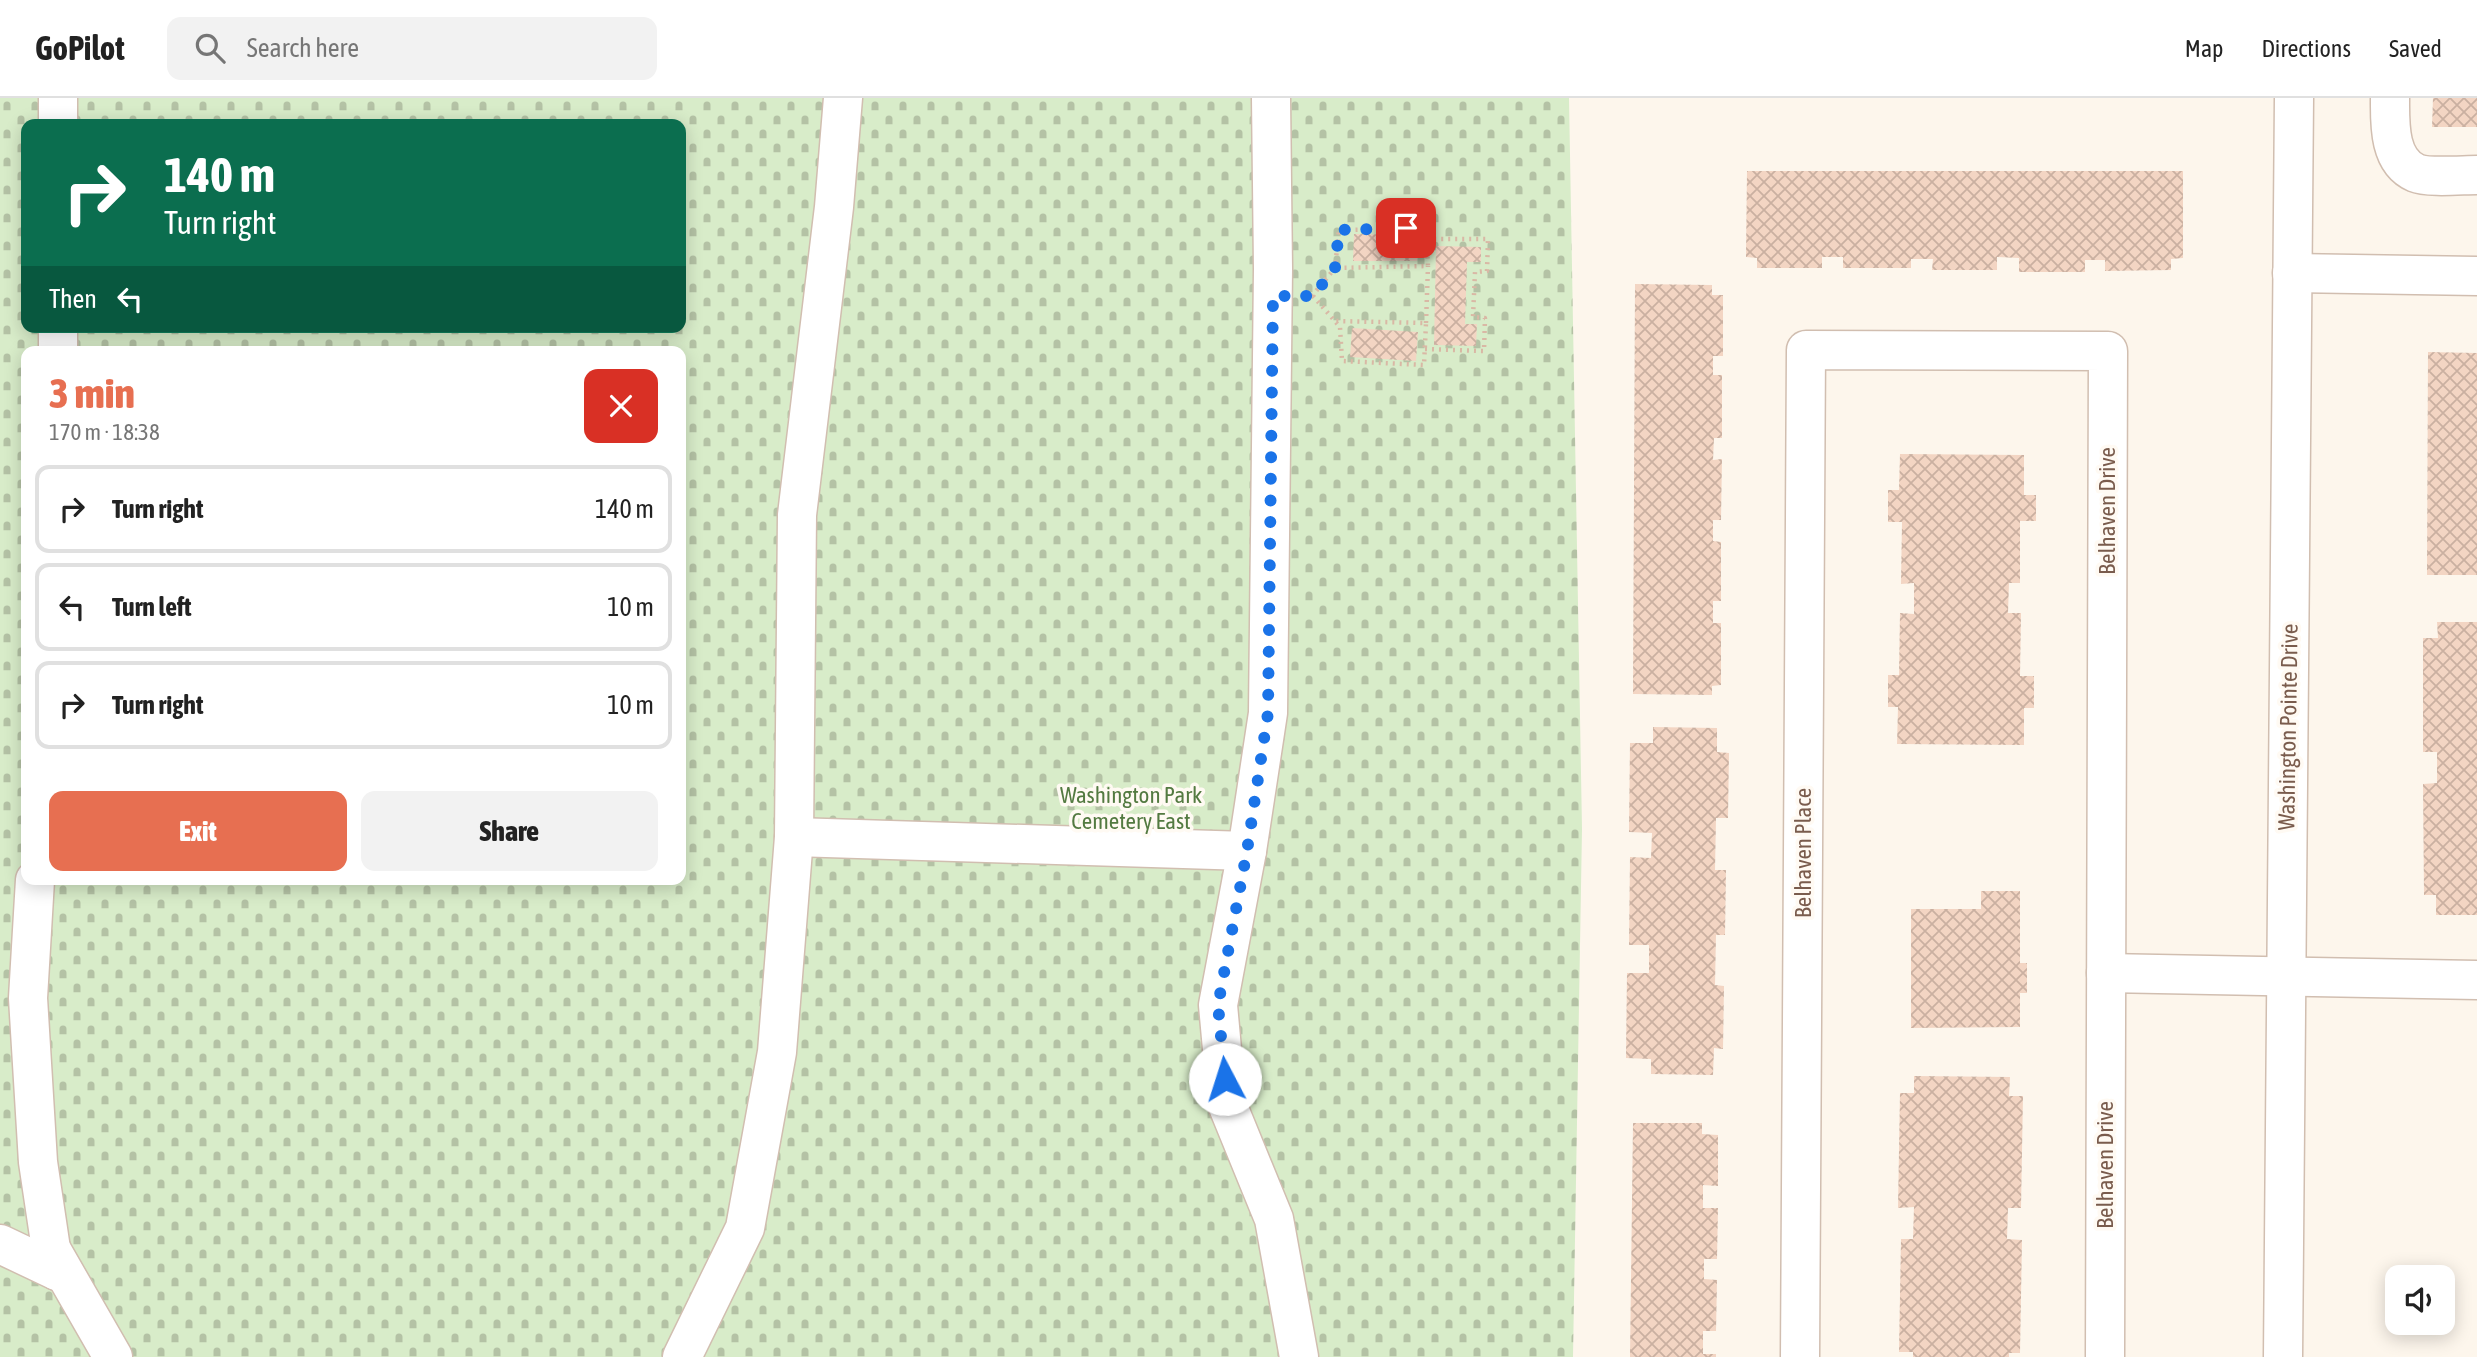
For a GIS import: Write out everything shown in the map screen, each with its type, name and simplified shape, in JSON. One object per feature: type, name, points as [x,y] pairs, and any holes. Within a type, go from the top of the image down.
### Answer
[{"type":"street","points":[[58,98],[58,119]]},
{"type":"street","points":[[682,1357],[745,1228],[777,1052],[794,837],[797,515],[834,208],[844,98]]},
{"type":"street","points":[[1271,98],[1273,296],[1268,713],[1247,851],[1218,1005],[1227,1104],[1275,1219],[1299,1357]]},
{"type":"street","name":"Washington Pointe Drive","points":[[2283,1357],[2294,98]]},
{"type":"street","points":[[2390,98],[2390,135],[2402,161],[2416,173],[2477,175]]},
{"type":"street","points":[[2292,273],[2477,276]]},
{"type":"street","name":"Belhaven Drive","points":[[1806,350],[2108,351],[2105,1357]]},
{"type":"street","name":"Belhaven Place","points":[[1800,1357],[1806,350]]},
{"type":"street","points":[[794,837],[1247,851]]},
{"type":"street","points":[[0,1244],[57,1271],[51,1249],[38,1162],[28,998],[35,885]]},
{"type":"street","points":[[2106,973],[2477,980]]},
{"type":"street","points":[[0,1023],[28,998]]},
{"type":"street","points":[[51,1249],[113,1357]]},
{"type":"path","points":[[1273,296],[1313,296],[1340,327],[1342,361],[1424,365],[1428,266],[1426,229],[1339,230],[1335,268],[1313,296]]},
{"type":"path","points":[[1425,349],[1484,351],[1485,318],[1473,317],[1475,272],[1487,271],[1488,239],[1427,239]]},
{"type":"path","points":[[1335,268],[1428,266]]},
{"type":"path","points":[[1334,321],[1426,323]]},
{"type":"green space","name":"Washington Park Cemetery East","points":[[0,98],[1569,98],[1582,829],[1573,1357],[0,1357]]},
{"type":"building","points":[[2433,98],[2477,98],[2477,127],[2432,127]]},
{"type":"building","points":[[1747,171],[2183,171],[2183,258],[2171,259],[2171,270],[2105,271],[2105,260],[2085,260],[2085,272],[2019,272],[2019,258],[1997,257],[1997,270],[1932,270],[1933,259],[1911,259],[1911,268],[1843,268],[1843,257],[1822,257],[1822,268],[1757,268],[1757,258],[1746,257]]},
{"type":"building","points":[[1354,234],[1417,235],[1417,261],[1353,261]]},
{"type":"building","points":[[1436,246],[1481,247],[1481,262],[1467,262],[1465,324],[1477,324],[1476,346],[1434,345]]},
{"type":"building","points":[[1635,284],[1712,285],[1712,295],[1723,295],[1723,356],[1713,356],[1713,375],[1722,375],[1722,438],[1714,438],[1713,460],[1722,459],[1721,520],[1713,520],[1713,541],[1721,542],[1721,601],[1713,601],[1713,623],[1721,623],[1721,685],[1712,686],[1712,695],[1633,694]]},
{"type":"building","points":[[1352,328],[1418,332],[1416,361],[1350,357]]},
{"type":"building","points":[[2428,352],[2477,353],[2477,575],[2427,575]]},
{"type":"building","points":[[1900,454],[2024,455],[2024,495],[2036,495],[2036,521],[2020,521],[2020,583],[2009,583],[2008,613],[2021,613],[2020,676],[2034,676],[2034,708],[2024,708],[2024,745],[1897,744],[1898,707],[1888,707],[1888,675],[1899,675],[1900,613],[1914,614],[1914,583],[1901,584],[1902,522],[1888,522],[1888,490],[1899,490]]},
{"type":"building","points":[[2437,622],[2477,622],[2477,915],[2436,915],[2436,895],[2424,895],[2423,784],[2437,783],[2437,752],[2423,752],[2423,638],[2438,638]]},
{"type":"building","points":[[1653,727],[1717,728],[1717,752],[1729,753],[1728,818],[1716,818],[1715,870],[1726,870],[1725,935],[1716,935],[1715,985],[1724,986],[1723,1049],[1714,1048],[1713,1075],[1651,1074],[1651,1059],[1626,1058],[1627,973],[1649,973],[1649,945],[1629,945],[1630,857],[1651,858],[1652,833],[1629,832],[1630,743],[1653,743]]},
{"type":"building","points":[[1981,891],[2020,891],[2020,963],[2027,963],[2027,993],[2020,993],[2020,1027],[1911,1028],[1911,909],[1981,909]]},
{"type":"building","points":[[1914,1076],[2010,1077],[2009,1096],[2023,1096],[2021,1208],[2008,1208],[2007,1239],[2022,1240],[2020,1353],[2009,1353],[2009,1357],[1913,1357],[1913,1352],[1899,1352],[1901,1239],[1913,1239],[1914,1207],[1898,1208],[1900,1093],[1914,1093]]},
{"type":"building","points":[[1633,1123],[1702,1123],[1702,1134],[1718,1135],[1718,1186],[1703,1185],[1703,1208],[1718,1208],[1717,1259],[1704,1259],[1704,1279],[1717,1280],[1716,1331],[1703,1331],[1703,1354],[1716,1354],[1716,1357],[1630,1357]]},
{"type":"route","points":[[1225,1079],[1218,1005],[1247,851],[1268,713],[1273,296],[1313,296],[1335,268],[1339,230],[1406,228]]}]
